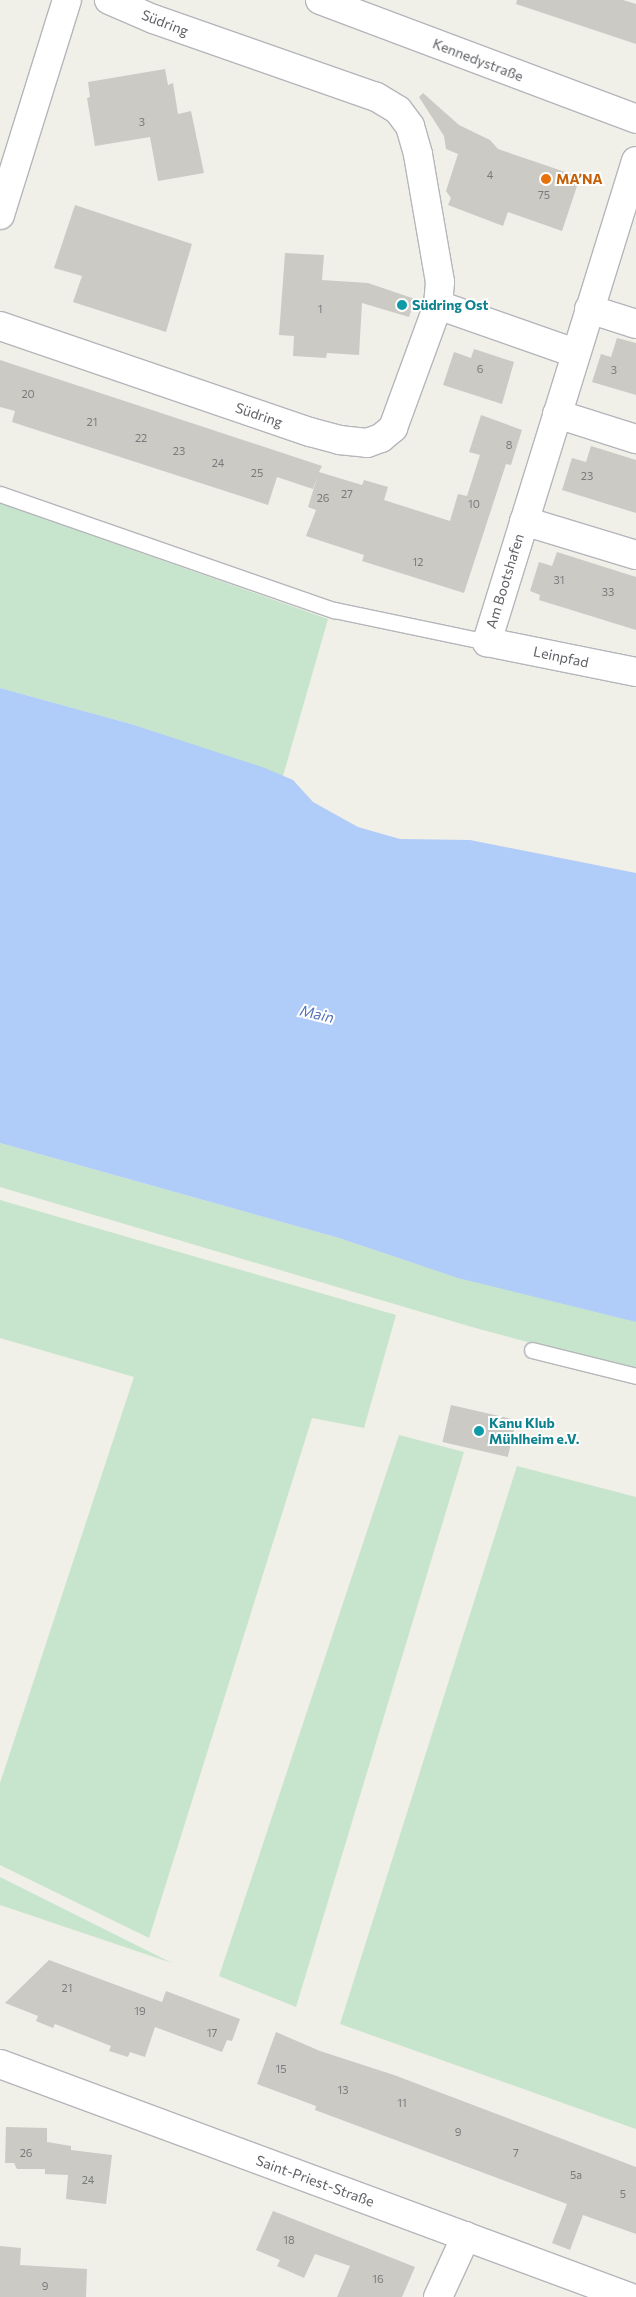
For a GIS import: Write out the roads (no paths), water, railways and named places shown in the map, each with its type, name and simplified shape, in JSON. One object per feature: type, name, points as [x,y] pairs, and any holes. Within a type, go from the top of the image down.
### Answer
[{"type":"street","points":[[0,215],[67,0]]},
{"type":"street","name":"Südring","points":[[0,326],[310,432],[339,440],[367,443],[382,438],[393,428],[438,305],[440,282],[418,154],[410,126],[398,110],[376,97],[153,19],[109,0]]},
{"type":"street","name":"Kennedystraße","points":[[320,0],[636,119]]},
{"type":"street","name":"Am Bootshafen","points":[[487,642],[636,161]]},
{"type":"street","points":[[438,305],[575,353]]},
{"type":"street","points":[[589,309],[636,324]]},
{"type":"street","points":[[557,414],[636,439]]},
{"type":"street","name":"Am Bootshafen","points":[[524,521],[636,555]]},
{"type":"street","name":"Leinpfad","points":[[487,642],[636,672]]},
{"type":"street","name":"Saint-Priest-Straße","points":[[0,2064],[629,2297]]},
{"type":"street","points":[[438,2297],[466,2236]]},
{"type":"lane","points":[[0,494],[334,610],[487,642]]},
{"type":"lane","points":[[532,1350],[636,1376]]},
{"type":"water","name":"Main","points":[[0,688],[131,724],[265,768],[293,780],[313,802],[358,827],[400,839],[470,840],[636,873],[636,1322],[458,1278],[339,1238],[0,1143]]},
{"type":"place","name":"MA’NA","points":[[546,179]]},
{"type":"place","name":"Südring Ost","points":[[402,305]]},
{"type":"place","name":"Kanu Klub Mühlheim e.V.","points":[[479,1431]]}]
